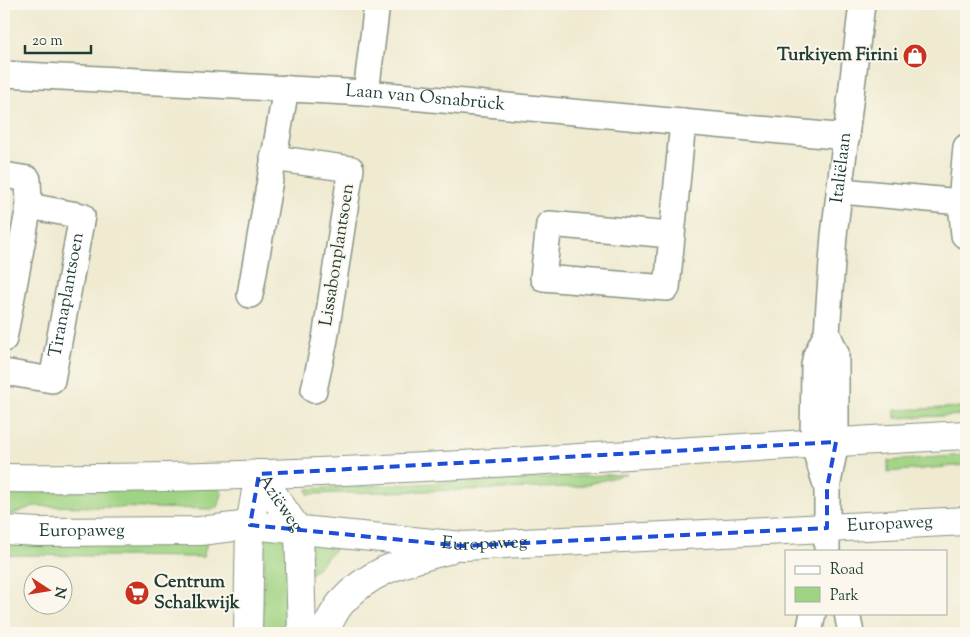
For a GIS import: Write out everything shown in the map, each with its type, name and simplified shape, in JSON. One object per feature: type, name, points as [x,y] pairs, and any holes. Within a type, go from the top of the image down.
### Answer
[{"type":"main road","points":[[4,478],[259,474],[521,462],[824,442],[966,435]]},
{"type":"main road","name":"Aziëweg","points":[[248,633],[250,525],[259,474]]},
{"type":"main road","name":"Aziëweg","points":[[259,474],[299,532],[302,633]]},
{"type":"main road","name":"Europaweg","points":[[4,530],[38,532],[200,531],[250,525],[299,532],[463,546],[827,539],[966,521]]},
{"type":"main road","points":[[323,633],[340,604],[367,581],[391,566],[463,546]]},
{"type":"street","points":[[366,93],[377,4]]},
{"type":"street","name":"Italiëlaan","points":[[827,539],[824,442],[814,365],[816,355],[827,333],[834,235],[841,191],[862,4]]},
{"type":"street","name":"Laan van Osnabrück","points":[[4,74],[366,93],[847,137]]},
{"type":"street","points":[[250,295],[286,88]]},
{"type":"street","points":[[670,235],[549,224],[543,278],[666,288],[683,122]]},
{"type":"street","points":[[966,147],[961,202],[964,235],[966,235]]},
{"type":"street","name":"Lissabonplantsoen","points":[[273,158],[351,169],[326,330],[314,390]]},
{"type":"street","points":[[4,175],[28,179],[29,206],[4,339]]},
{"type":"street","points":[[841,191],[961,202]]},
{"type":"street","name":"Tiranaplantsoen","points":[[4,372],[52,380],[82,216],[29,206]]},
{"type":"street","points":[[809,633],[813,614]]},
{"type":"street","points":[[846,614],[851,633]]},
{"type":"highlighted area","points":[[836,442],[827,488],[827,528],[463,546],[250,525],[259,474]]},
{"type":"green space","points":[[966,407],[966,415],[895,418],[895,410]]},
{"type":"green space","points":[[966,455],[966,465],[888,472],[888,461]]},
{"type":"green space","points":[[627,474],[577,487],[308,494],[307,489]]},
{"type":"green space","points":[[220,489],[222,493],[219,505],[214,509],[34,506],[4,517],[4,493]]},
{"type":"green space","points":[[265,534],[286,535],[297,594],[280,633],[262,633]]},
{"type":"green space","points":[[4,539],[207,543],[203,557],[4,555]]},
{"type":"green space","points":[[311,540],[342,542],[311,574]]},
{"type":"place","name":"Turkiyem Firini","points":[[915,56]]},
{"type":"place","name":"Centrum Schalkwijk","points":[[137,593]]}]
